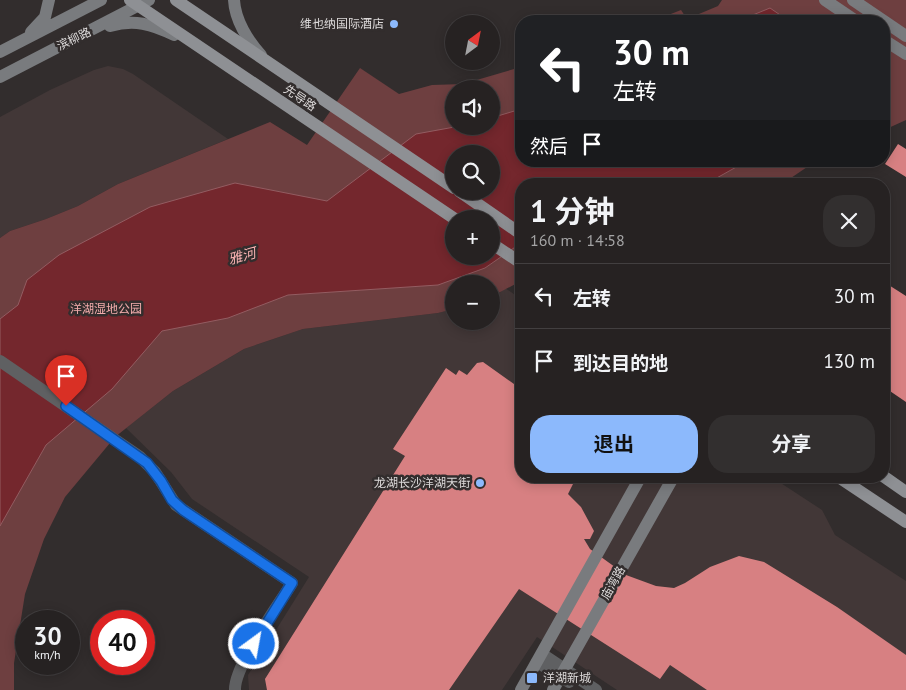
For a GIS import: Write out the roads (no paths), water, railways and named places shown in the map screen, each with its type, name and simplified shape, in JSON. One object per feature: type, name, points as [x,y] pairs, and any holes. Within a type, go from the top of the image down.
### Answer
[{"type":"main road","points":[[22,40],[45,17],[49,0]]},
{"type":"main road","name":"滨柳路","points":[[0,52],[101,0]]},
{"type":"main road","name":"先导路","points":[[176,0],[445,182]]},
{"type":"main road","points":[[234,0],[241,24],[251,43],[266,60]]},
{"type":"main road","points":[[825,0],[847,15]]},
{"type":"main road","points":[[853,0],[875,15]]},
{"type":"main road","name":"滨柳路","points":[[0,77],[20,65],[90,31],[139,2]]},
{"type":"main road","name":"先导路","points":[[139,2],[198,46],[445,212]]},
{"type":"main road","points":[[90,31],[123,22],[140,22],[159,27],[198,46]]},
{"type":"main road","points":[[890,25],[906,36]]},
{"type":"main road","points":[[890,44],[906,54]]},
{"type":"main road","points":[[472,200],[515,230]]},
{"type":"main road","points":[[500,249],[515,259]]},
{"type":"main road","points":[[890,481],[906,492]]},
{"type":"main road","points":[[521,690],[637,483]]},
{"type":"main road","name":"庙湾路","points":[[553,690],[670,483]]},
{"type":"main road","points":[[848,483],[906,522]]},
{"type":"street","points":[[0,362],[140,457],[147,463],[171,510],[284,586],[239,657],[228,680],[230,690]]},
{"type":"street","points":[[0,371],[128,458],[158,484],[183,510],[292,583],[244,659],[235,682],[235,690]]},
{"type":"street","points":[[539,658],[562,673],[596,690]]},
{"type":"street","points":[[562,673],[581,690]]},
{"type":"water","points":[[770,8],[780,15],[753,15]]},
{"type":"water","name":"雅河","points":[[515,111],[515,167],[736,167],[717,178],[515,178],[515,247],[500,258],[500,210],[445,210],[445,265],[489,265],[485,268],[466,275],[445,275],[445,282],[438,285],[288,295],[228,318],[162,331],[112,389],[46,445],[0,526],[0,319],[18,305],[27,280],[59,255],[150,207],[235,183],[327,201],[416,134],[445,129],[445,135],[500,135],[500,115]]},
{"type":"place","name":"维也纳国际酒店","points":[[394,24]]},
{"type":"place","name":"龙湖长沙洋湖天街","points":[[480,483]]},
{"type":"place","name":"洋湖新城","points":[[532,678]]},
{"type":"park label","name":"洋湖湿地公园","points":[[106,309]]}]
